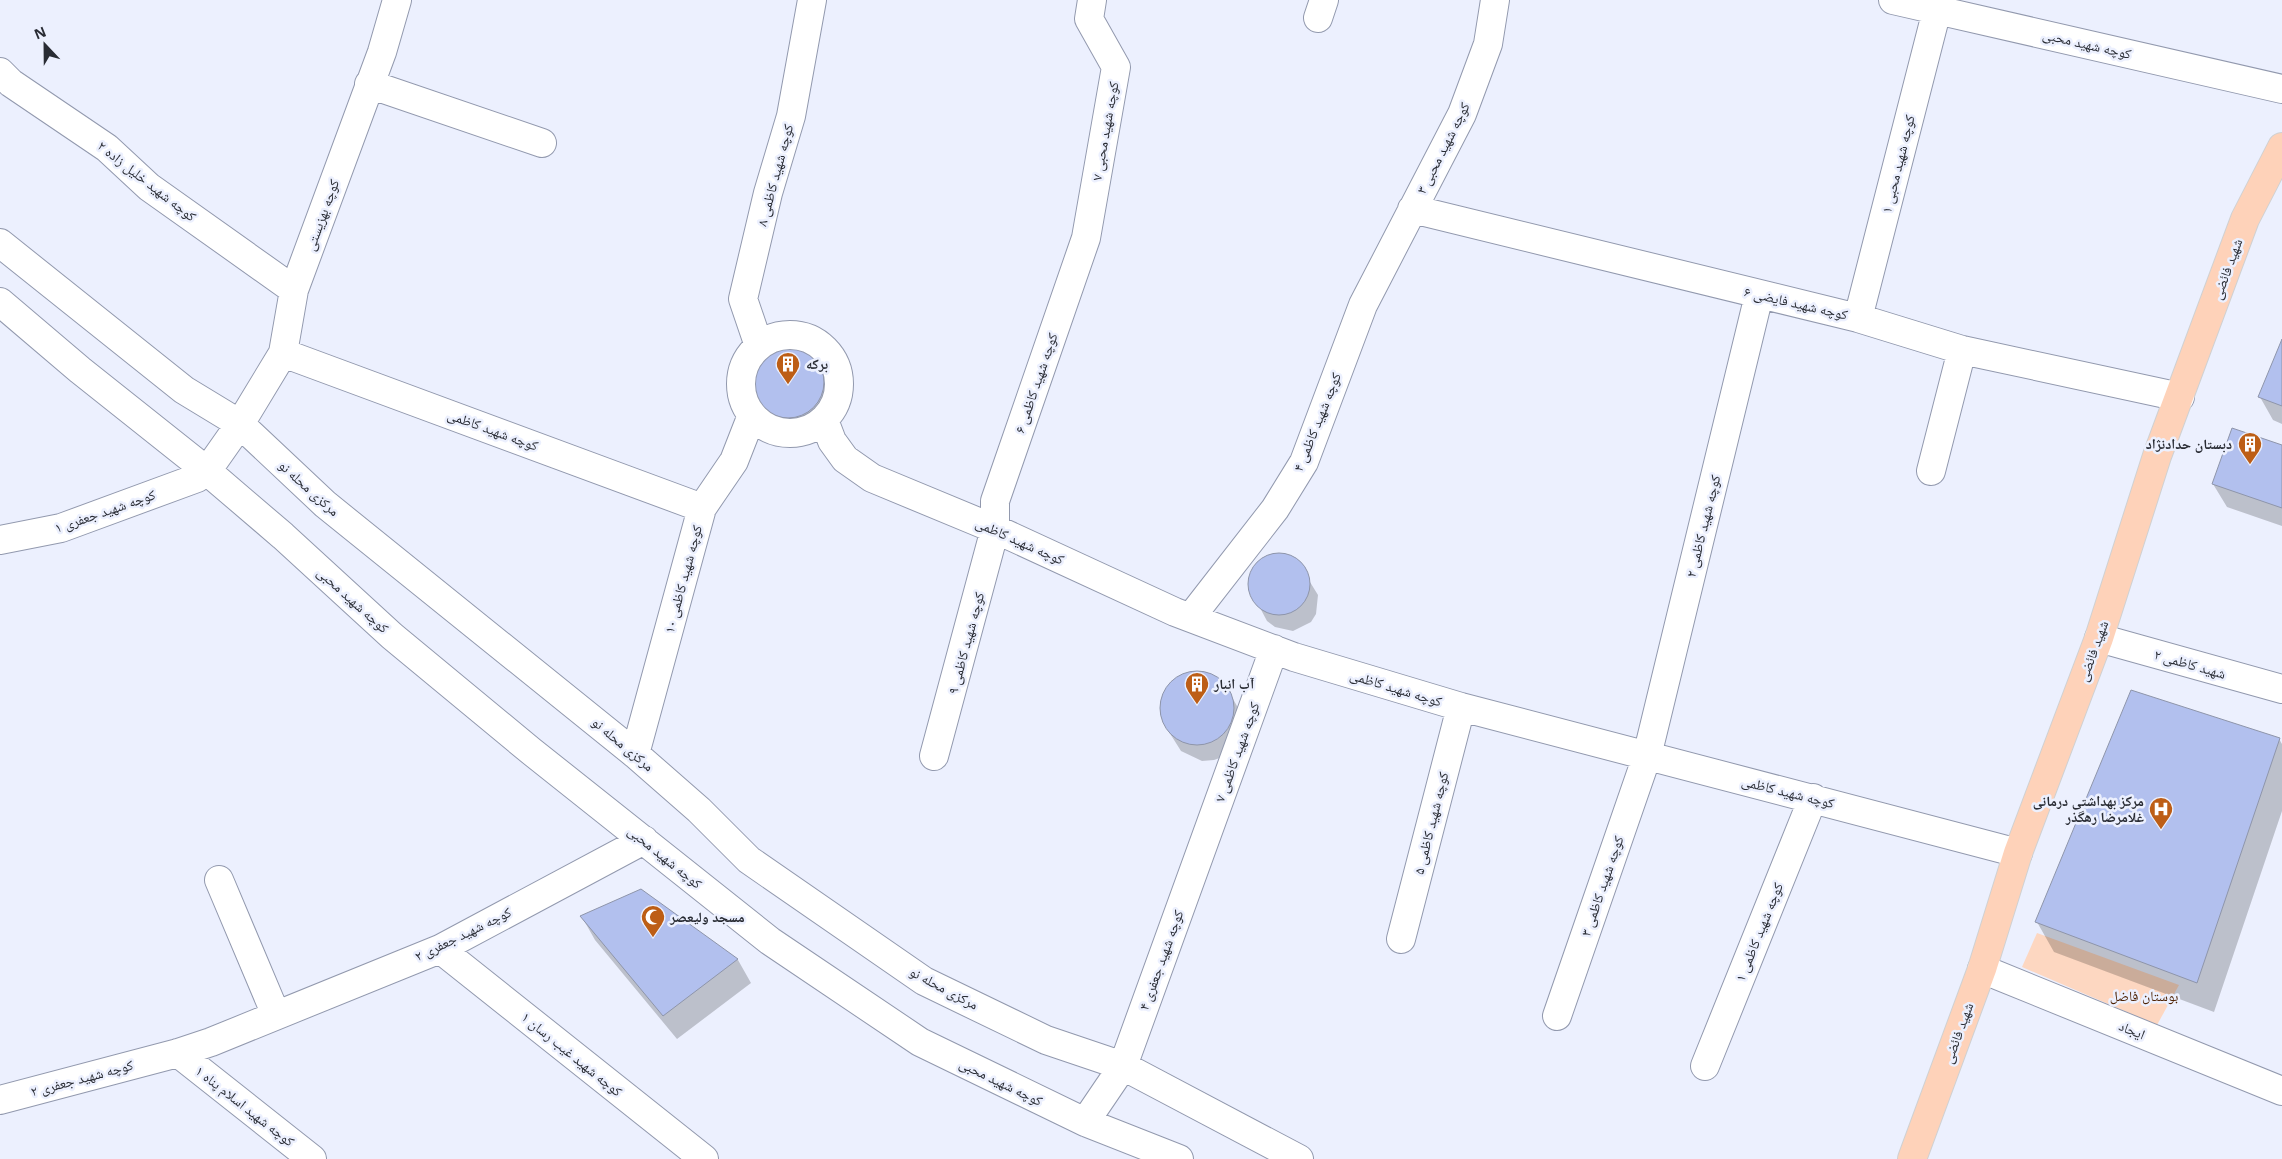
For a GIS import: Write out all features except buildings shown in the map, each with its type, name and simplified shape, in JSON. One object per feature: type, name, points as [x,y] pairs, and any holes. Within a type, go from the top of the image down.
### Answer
[{"type":"main road","name":"شهید فائضی","points":[[1912,1159],[1982,969],[2018,853],[2099,638],[2157,456],[2245,220],[2282,147]]},
{"type":"street","name":"کوچه بهزیستی","points":[[207,471],[240,424],[284,353],[294,290],[382,52],[397,0]]},
{"type":"street","name":"کوچه شهید کاظمی ۸","points":[[759,346],[743,299],[768,193],[791,116],[812,0]]},
{"type":"street","name":"کوچه شهید محبی ۷","points":[[1086,238],[1116,67],[1089,19],[1092,0]]},
{"type":"street","name":"کوچه شهید محبی ۳","points":[[1412,209],[1462,114],[1488,44],[1495,0]]},
{"type":"street","name":"کوچه شهید محبی","points":[[1893,0],[2282,89]]},
{"type":"street","name":"کوچه شهید محبی ۱","points":[[1858,318],[1937,10]]},
{"type":"street","name":"کوچه شهید خلیل زاده ۲","points":[[4,84],[107,148],[149,186],[294,290]]},
{"type":"street","points":[[369,84],[542,143]]},
{"type":"street","name":"کوچه شهید فایضی ۶","points":[[1412,209],[1858,318],[1962,350],[2180,397]]},
{"type":"street","name":"کوچه شهید کاظمی ۴","points":[[1191,617],[1275,509],[1304,462],[1363,305],[1412,209]]},
{"type":"street","name":"کوچه شهید کاظمی ۶","points":[[995,529],[995,501],[1086,238]]},
{"type":"street","name":"مرکزی محله نو","points":[[0,243],[184,390],[240,424],[325,504],[635,754],[699,810],[749,860],[924,981],[1046,1040],[1123,1066],[1299,1159]]},
{"type":"street","name":"کوچه شهید کاظمی ۲","points":[[1647,756],[1759,295]]},
{"type":"street","points":[[0,302],[80,370],[207,471]]},
{"type":"street","points":[[790,335],[807,337],[822,345],[833,358],[839,374],[839,391],[834,407],[824,420],[806,430],[786,433],[767,427],[752,414],[744,401],[741,386],[743,372],[749,358],[759,346],[773,338],[790,335]]},
{"type":"street","points":[[1931,471],[1962,350]]},
{"type":"street","name":"کوچه شهید کاظمی","points":[[284,353],[702,508]]},
{"type":"street","name":"کوچه شهید کاظمی ۱۰","points":[[635,754],[702,508],[734,461],[752,414]]},
{"type":"street","name":"کوچه شهید کاظمی","points":[[824,420],[832,441],[845,459],[872,478],[995,529],[1191,617],[1274,649],[1461,707],[2018,853]]},
{"type":"street","name":"کوچه شهید محبی","points":[[207,471],[392,636],[530,751],[770,941],[920,1042],[1085,1122],[1180,1159]]},
{"type":"street","name":"کوچه شهید جعفری ۱","points":[[0,540],[61,528],[197,478],[207,471]]},
{"type":"street","name":"کوچه شهید کاظمی ۹","points":[[934,756],[995,529]]},
{"type":"street","name":"شهید کاظمی ۲","points":[[2099,638],[2282,689]]},
{"type":"street","name":"کوچه شهید کاظمی ۷","points":[[1199,855],[1274,649]]},
{"type":"street","name":"کوچه شهید کاظمی ۵","points":[[1401,939],[1461,707]]},
{"type":"street","name":"کوچه شهید کاظمی ۳","points":[[1557,1016],[1647,756]]},
{"type":"street","name":"کوچه شهید کاظمی ۱","points":[[1705,1066],[1813,798]]},
{"type":"street","name":"کوچه شهید جعفری ۲","points":[[0,1100],[178,1053],[440,949],[644,840]]},
{"type":"street","name":"کوچه شهید جعفری ۴","points":[[1085,1122],[1123,1066],[1199,855]]},
{"type":"street","points":[[219,880],[276,1015]]},
{"type":"street","name":"کوچه شهید غیب رسان ۱","points":[[440,949],[704,1159]]},
{"type":"street","name":"ایجاد","points":[[1982,969],[2282,1091]]},
{"type":"street","name":"کوچه شهید اسلام پناه ۱","points":[[178,1053],[312,1159]]},
{"type":"green space","name":"بوستان فاضل","points":[[2037,933],[2179,985],[2157,1025],[2022,967]]},
{"type":"place","name":"برکه","points":[[788,385]]},
{"type":"place","name":"دبستان حدادنژاد","points":[[2250,465]]},
{"type":"place","name":"آب انبار","points":[[1197,705]]},
{"type":"place","name":"مرکز بهداشتی درمانی غلامرضا رهگذر","points":[[2161,830]]},
{"type":"place","name":"مسجد ولیعصر","points":[[653,938]]}]
